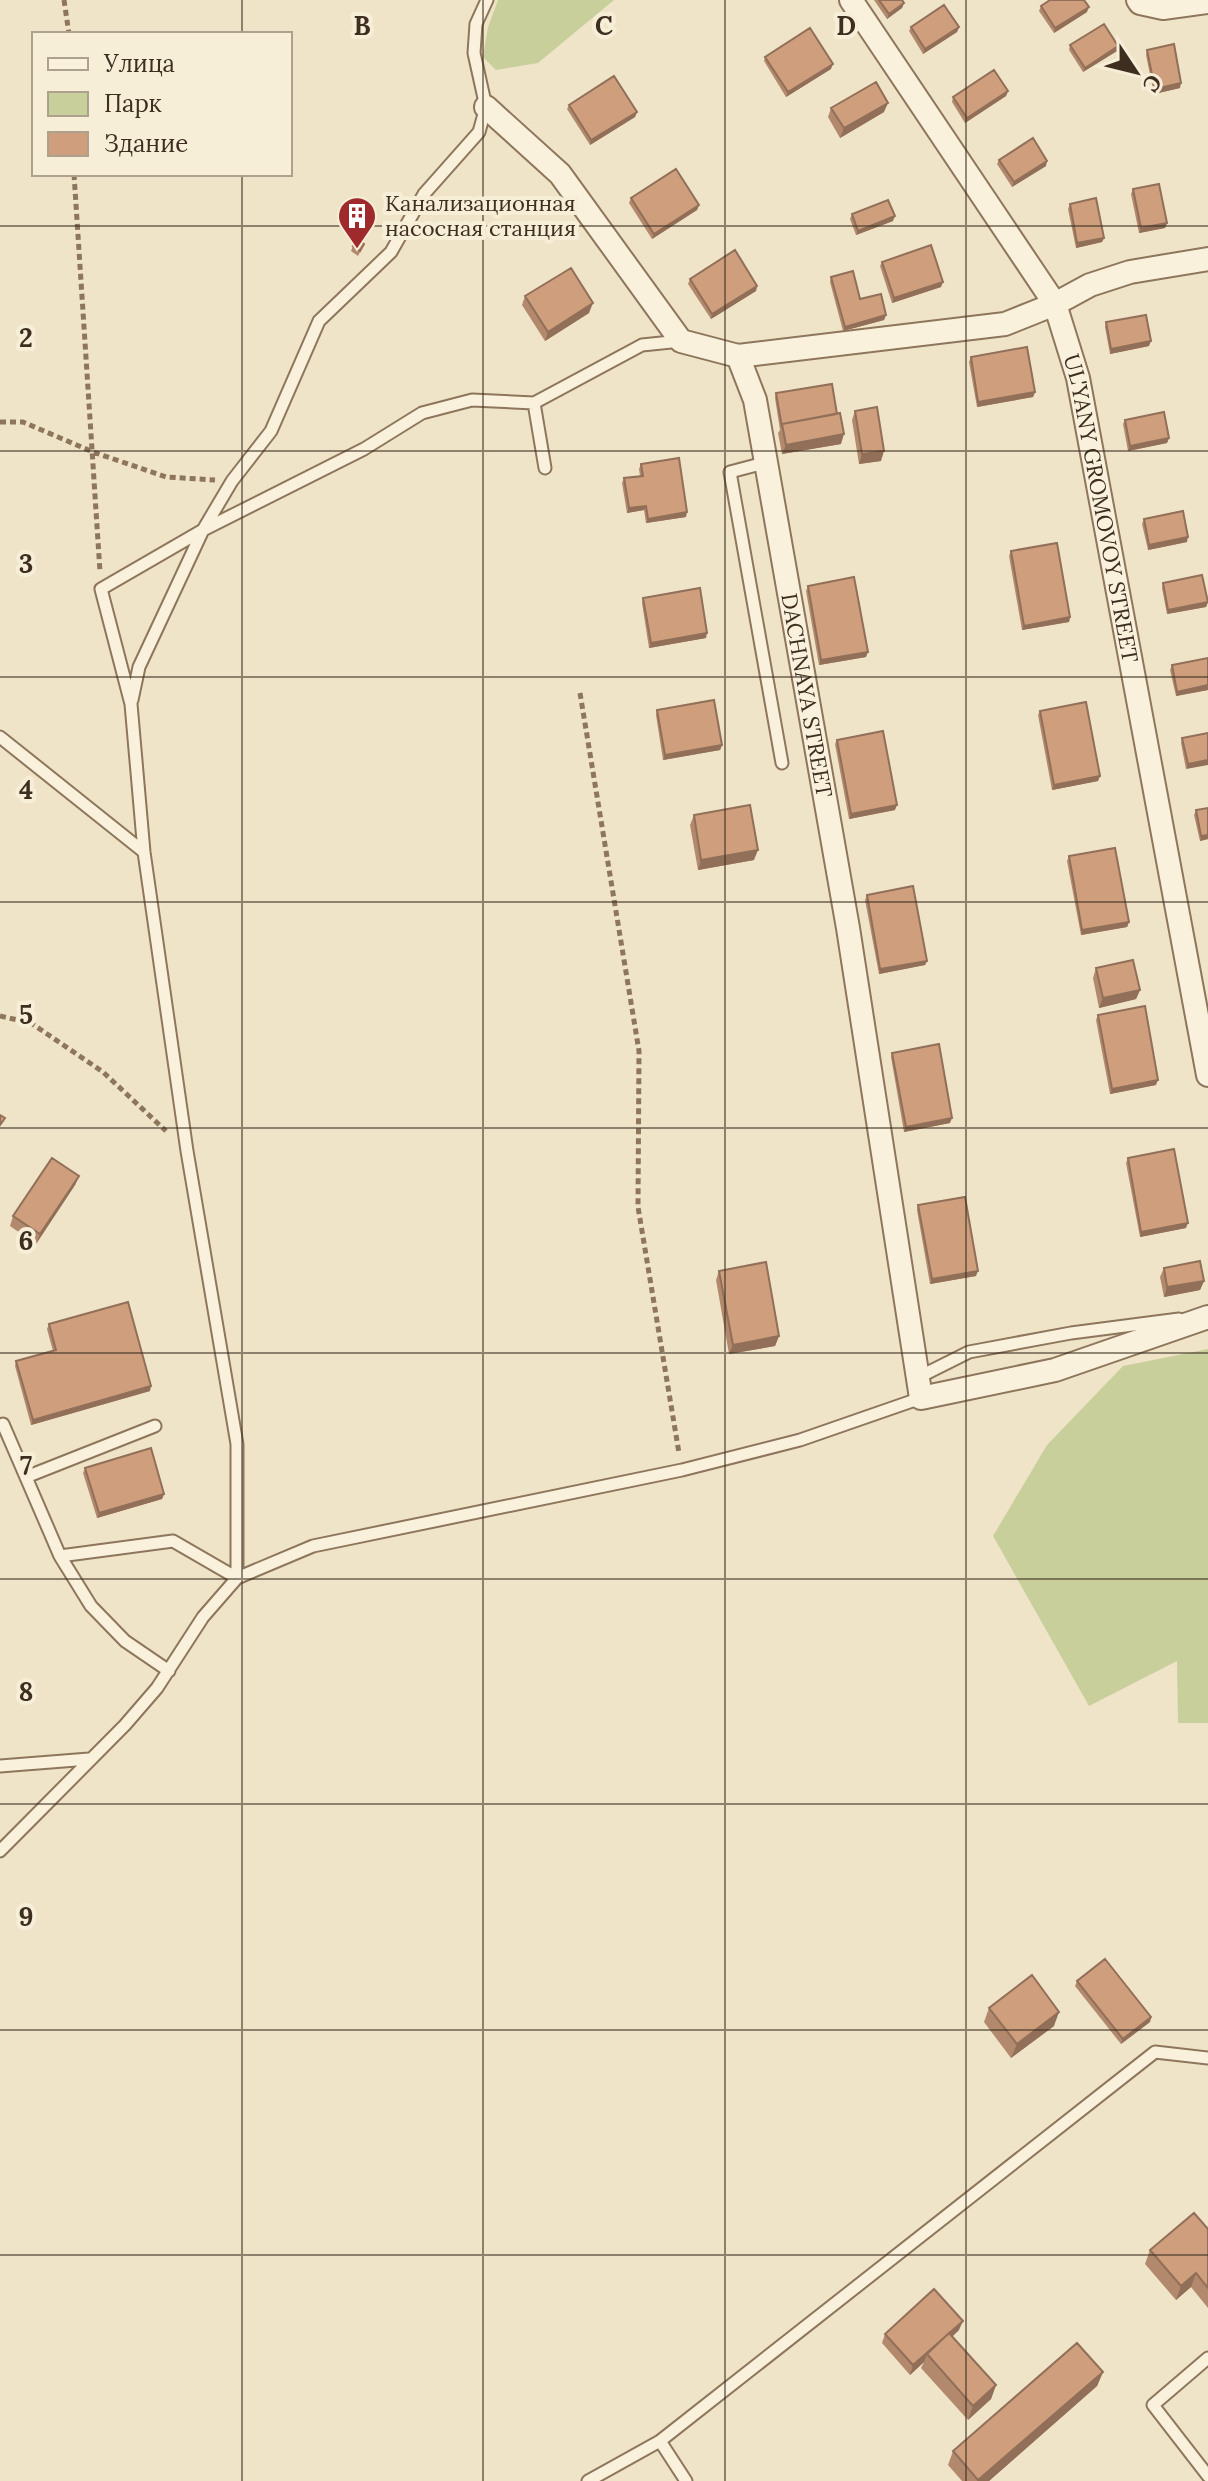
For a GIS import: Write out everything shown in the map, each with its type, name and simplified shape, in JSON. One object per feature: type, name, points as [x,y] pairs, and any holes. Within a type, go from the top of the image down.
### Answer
[{"type":"street","name":"UL'YANY GROMOVOY STREET","points":[[851,0],[1055,304],[1078,378],[1208,1075]]},
{"type":"street","points":[[1138,0],[1163,8],[1208,2]]},
{"type":"street","points":[[486,107],[560,174],[681,341],[738,356],[1005,324],[1055,304],[1090,285],[1130,272],[1208,259]]},
{"type":"street","name":"DACHNAYA STREET","points":[[738,356],[755,400],[848,928],[920,1388]]},
{"type":"street","points":[[920,1388],[1055,1370],[1208,1317]]},
{"type":"lane","points":[[131,704],[139,667],[203,530],[232,481],[271,431],[319,321],[391,252],[424,194],[479,132],[486,107],[474,53],[476,24],[487,0]]},
{"type":"lane","points":[[237,1578],[237,1444],[187,1151],[144,852],[131,704],[101,589],[203,530],[364,449],[422,413],[472,400],[534,403],[642,345],[681,341]]},
{"type":"lane","points":[[534,403],[545,468]]},
{"type":"lane","points":[[764,463],[730,472],[782,763]]},
{"type":"lane","points":[[0,737],[144,852]]},
{"type":"lane","points":[[0,1851],[125,1725],[157,1688],[203,1617],[237,1578],[313,1546],[682,1470],[800,1440],[920,1388],[969,1352],[1147,1322],[1208,1317]]},
{"type":"lane","points":[[3,1424],[60,1556],[91,1606],[125,1641],[169,1671]]},
{"type":"lane","points":[[26,1477],[155,1426]]},
{"type":"lane","points":[[60,1556],[173,1541],[237,1578]]},
{"type":"lane","points":[[0,1766],[89,1759]]},
{"type":"lane","points":[[588,2481],[660,2441],[1155,2052],[1208,2058]]},
{"type":"lane","points":[[1208,2358],[1153,2405],[1208,2476]]},
{"type":"lane","points":[[660,2441],[686,2481]]},
{"type":"path","points":[[64,0],[69,32]]},
{"type":"path","points":[[74,176],[101,589]]},
{"type":"path","points":[[0,422],[23,422],[93,452],[166,477],[232,481]]},
{"type":"path","points":[[580,693],[639,1051],[638,1207],[682,1470]]},
{"type":"path","points":[[0,1016],[31,1023],[103,1072],[187,1151]]},
{"type":"green space","points":[[498,0],[614,0],[538,63],[496,70],[483,57],[488,27]]},
{"type":"green space","points":[[1208,1349],[1208,1723],[1178,1723],[1177,1661],[1089,1706],[993,1536],[1047,1445],[1123,1366]]},
{"type":"building","points":[[879,0],[902,0],[904,3],[889,14]]},
{"type":"building","points":[[1050,0],[1084,0],[1089,7],[1055,28],[1041,6]]},
{"type":"building","points":[[944,5],[959,27],[925,49],[911,27]]},
{"type":"building","points":[[1104,24],[1118,46],[1085,68],[1070,45]]},
{"type":"building","points":[[810,28],[833,64],[788,92],[765,57]]},
{"type":"building","points":[[1174,44],[1181,83],[1155,89],[1147,50]]},
{"type":"building","points":[[994,70],[1008,91],[967,118],[953,97]]},
{"type":"building","points":[[614,76],[637,112],[591,140],[569,105]]},
{"type":"building","points":[[876,82],[888,103],[844,128],[831,108]]},
{"type":"building","points":[[1033,138],[1047,161],[1014,182],[999,160]]},
{"type":"building","points":[[676,169],[699,205],[654,234],[631,198]]},
{"type":"building","points":[[1159,184],[1167,223],[1141,228],[1133,189]]},
{"type":"building","points":[[1096,198],[1104,238],[1077,243],[1070,204]]},
{"type":"building","points":[[888,200],[895,216],[858,231],[852,214]]},
{"type":"building","points":[[358,240],[364,244],[360,251],[353,246]]},
{"type":"building","points":[[931,245],[943,282],[894,298],[882,262]]},
{"type":"building","points":[[735,250],[757,286],[712,314],[690,279]]},
{"type":"building","points":[[571,268],[593,303],[548,332],[525,296]]},
{"type":"building","points":[[853,271],[860,299],[881,294],[886,315],[845,327],[831,277]]},
{"type":"building","points":[[1146,315],[1151,341],[1111,349],[1106,322]]},
{"type":"building","points":[[1027,347],[1035,392],[978,402],[971,357]]},
{"type":"building","points":[[832,384],[837,414],[782,424],[782,427],[776,393]]},
{"type":"building","points":[[877,407],[884,451],[862,454],[855,411]]},
{"type":"building","points":[[1164,412],[1169,438],[1130,446],[1125,420]]},
{"type":"building","points":[[840,413],[844,434],[786,445],[782,424]]},
{"type":"building","points":[[679,458],[687,512],[648,519],[646,506],[629,508],[624,478],[643,476],[641,464]]},
{"type":"building","points":[[1183,511],[1188,537],[1149,545],[1144,519]]},
{"type":"building","points":[[1057,543],[1070,617],[1024,626],[1011,551]]},
{"type":"building","points":[[1202,575],[1208,602],[1168,610],[1163,583]]},
{"type":"building","points":[[854,577],[868,652],[821,660],[808,586]]},
{"type":"building","points":[[700,588],[707,633],[651,643],[643,598]]},
{"type":"building","points":[[1208,658],[1208,685],[1177,692],[1172,665]]},
{"type":"building","points":[[714,700],[722,745],[665,755],[657,710]]},
{"type":"building","points":[[1086,702],[1100,776],[1054,785],[1040,711]]},
{"type":"building","points":[[883,731],[897,805],[851,814],[837,740]]},
{"type":"building","points":[[1208,733],[1208,760],[1188,764],[1182,738]]},
{"type":"building","points":[[750,805],[758,850],[701,860],[694,815]]},
{"type":"building","points":[[1208,808],[1208,835],[1201,836],[1196,810]]},
{"type":"building","points":[[1115,848],[1129,922],[1082,930],[1069,856]]},
{"type":"building","points":[[913,886],[927,961],[880,969],[867,895]]},
{"type":"building","points":[[1133,960],[1140,990],[1103,998],[1096,968]]},
{"type":"building","points":[[1145,1006],[1158,1080],[1112,1089],[1098,1015]]},
{"type":"building","points":[[939,1044],[952,1118],[906,1127],[892,1053]]},
{"type":"building","points":[[1174,1149],[1188,1223],[1141,1232],[1128,1158]]},
{"type":"building","points":[[52,1158],[79,1176],[40,1234],[13,1216]]},
{"type":"building","points":[[965,1197],[978,1271],[932,1279],[918,1205]]},
{"type":"building","points":[[1200,1261],[1204,1281],[1167,1287],[1164,1268]]},
{"type":"building","points":[[766,1262],[779,1336],[733,1345],[719,1271]]},
{"type":"building","points":[[128,1302],[151,1386],[33,1420],[16,1361],[56,1350],[49,1324]]},
{"type":"building","points":[[151,1448],[164,1494],[99,1513],[85,1468]]},
{"type":"building","points":[[1105,1959],[1151,2017],[1123,2039],[1077,1981]]},
{"type":"building","points":[[1032,1975],[1059,2012],[1017,2044],[989,2008]]},
{"type":"building","points":[[1194,2213],[1208,2229],[1208,2288],[1196,2273],[1181,2286],[1150,2250]]},
{"type":"building","points":[[934,2289],[963,2321],[913,2365],[885,2334]]},
{"type":"building","points":[[949,2333],[996,2385],[973,2406],[927,2354]]},
{"type":"building","points":[[1077,2343],[1103,2372],[978,2480],[953,2451]]},
{"type":"place","name":"Канализационная насосная станция","points":[[357,250]]}]
